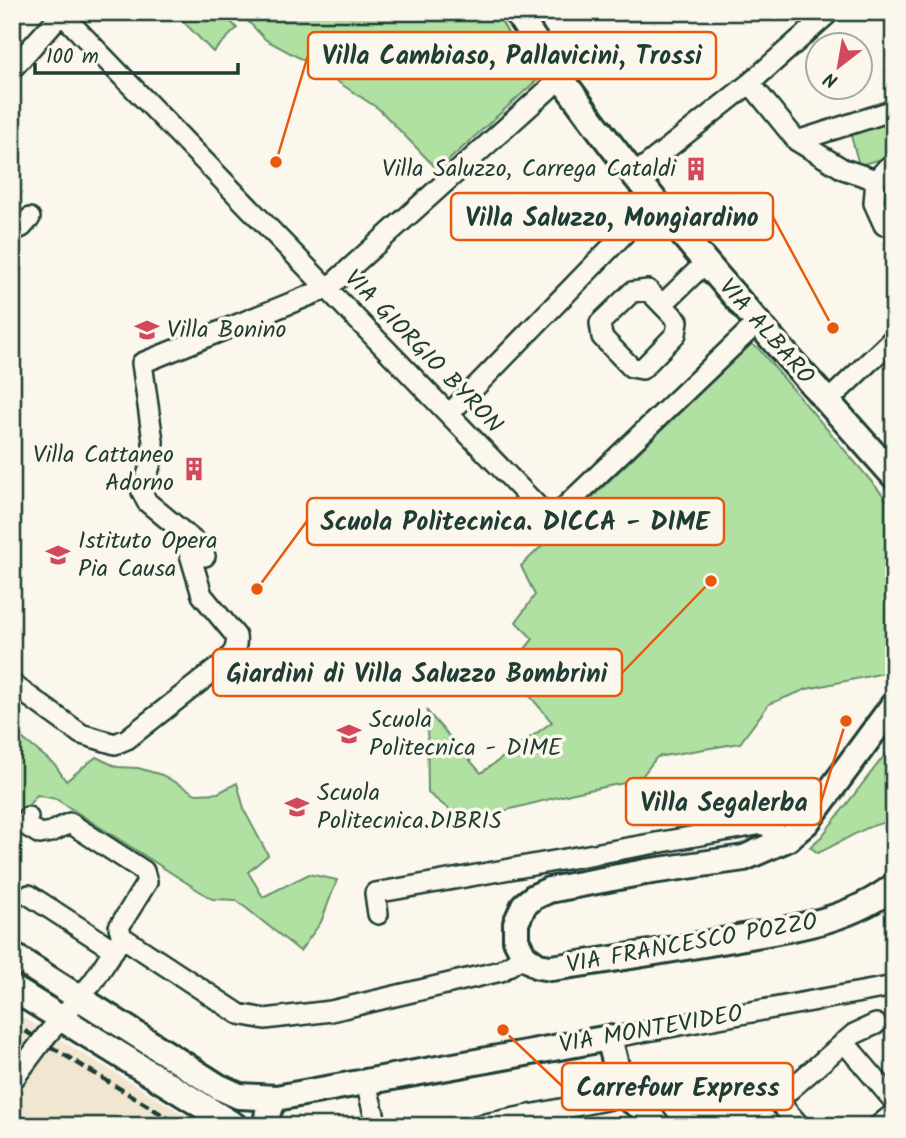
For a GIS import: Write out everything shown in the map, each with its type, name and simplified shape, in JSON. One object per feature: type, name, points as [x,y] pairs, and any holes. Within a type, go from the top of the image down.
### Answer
[{"type":"main road","name":"VIA ALBARO","points":[[516,12],[634,175],[648,211],[705,263],[827,402]]},
{"type":"main road","points":[[827,402],[894,476]]},
{"type":"main road","points":[[524,956],[516,940],[516,923],[524,905],[549,890],[645,872],[744,858],[787,839],[807,822],[894,704]]},
{"type":"main road","name":"VIA FRANCESCO POZZO","points":[[524,956],[538,966],[551,968],[636,956],[802,926],[842,916],[878,899],[894,886]]},
{"type":"main road","name":"VIA MONTEVIDEO","points":[[12,955],[219,1087],[239,1096],[276,1098],[609,1038]]},
{"type":"main road","points":[[12,988],[53,1028],[235,1126]]},
{"type":"main road","points":[[609,1038],[624,1097],[644,1109],[658,1126]]},
{"type":"main road","points":[[266,1126],[268,1111],[276,1098]]},
{"type":"street","points":[[634,175],[750,83],[830,12]]},
{"type":"street","points":[[12,69],[61,13]]},
{"type":"street","name":"VIA GIORGIO BYRON","points":[[61,13],[551,520],[757,323]]},
{"type":"street","points":[[205,556],[200,546],[147,502],[142,492],[153,456],[153,441],[142,363],[328,288],[562,77]]},
{"type":"street","points":[[750,83],[797,141],[843,169],[876,180]]},
{"type":"street","points":[[797,141],[894,110]]},
{"type":"street","points":[[884,225],[874,203],[876,180],[887,168],[894,166]]},
{"type":"street","points":[[12,231],[22,227],[30,218]]},
{"type":"street","points":[[449,414],[624,234]]},
{"type":"street","name":"VIA ALBARO","points":[[663,304],[705,263]]},
{"type":"street","points":[[827,402],[894,338]]},
{"type":"street","points":[[12,684],[81,734],[115,744],[127,739],[225,662],[237,644],[236,636],[202,595],[182,530]]},
{"type":"street","points":[[12,1081],[53,1028],[81,998],[118,944],[119,927],[147,882],[144,872],[70,823],[40,834],[26,825],[28,817]]},
{"type":"street","points":[[378,914],[375,893],[764,824],[787,839]]},
{"type":"street","points":[[29,895],[239,1014],[265,1019],[331,1011],[501,971],[524,956]]},
{"type":"street","name":"VIA MONTEVIDEO","points":[[609,1038],[894,986]]},
{"type":"street","points":[[778,1100],[854,1034],[876,1024]]},
{"type":"street","points":[[844,1042],[894,1101]]},
{"type":"street","points":[[475,1126],[746,1077],[758,1079],[800,1126]]},
{"type":"street","points":[[366,1083],[377,1126]]},
{"type":"street","points":[[878,1126],[894,1113]]},
{"type":"shaded area","points":[[12,1011],[22,1017],[203,1126],[12,1126]]},
{"type":"green space","points":[[174,12],[221,12],[237,28],[213,52]]},
{"type":"green space","points":[[247,12],[496,12],[521,56],[511,63],[520,78],[533,70],[538,79],[438,170],[379,109],[309,63],[266,40],[242,15]]},
{"type":"green space","points":[[894,120],[894,156],[859,165],[850,132]]},
{"type":"green space","points":[[751,344],[758,348],[894,508],[894,671],[807,689],[769,704],[740,743],[657,757],[639,780],[574,793],[464,821],[428,793],[427,711],[481,773],[552,722],[508,670],[533,639],[516,622],[535,595],[521,566]]},
{"type":"green space","points":[[12,730],[55,765],[66,781],[96,757],[117,767],[138,768],[162,775],[196,794],[218,793],[237,783],[245,812],[268,855],[248,872],[263,897],[309,874],[337,880],[321,922],[300,951],[236,900],[212,899],[56,799],[37,795],[12,825]]},
{"type":"green space","points":[[894,743],[894,822],[885,822],[866,829],[818,853],[810,847],[822,836]]},
{"type":"railway","points":[[12,1023],[181,1126]]},
{"type":"railway","points":[[12,1122],[17,1126]]},
{"type":"place","name":"Villa Cambiaso, Pallavicini, Trossi","points":[[276,162]]},
{"type":"place","name":"Villa Saluzzo, Carrega Cataldi","points":[[696,169]]},
{"type":"place","name":"Villa Saluzzo, Mongiardino","points":[[833,328]]},
{"type":"place","name":"Villa Bonino","points":[[147,330]]},
{"type":"place","name":"Villa Cattaneo Adorno","points":[[194,469]]},
{"type":"place","name":"Istituto Opera Pia Causa","points":[[58,555]]},
{"type":"place","name":"Giardini di Villa Saluzzo Bombrini","points":[[711,581]]},
{"type":"place","name":"Scuola Politecnica. DICCA - DIME","points":[[257,589]]},
{"type":"place","name":"Villa Segalerba","points":[[846,721]]},
{"type":"place","name":"Scuola Politecnica - DIME","points":[[349,734]]},
{"type":"place","name":"Scuola Politecnica.DIBRIS","points":[[297,807]]},
{"type":"place","name":"Carrefour Express","points":[[503,1030]]}]
